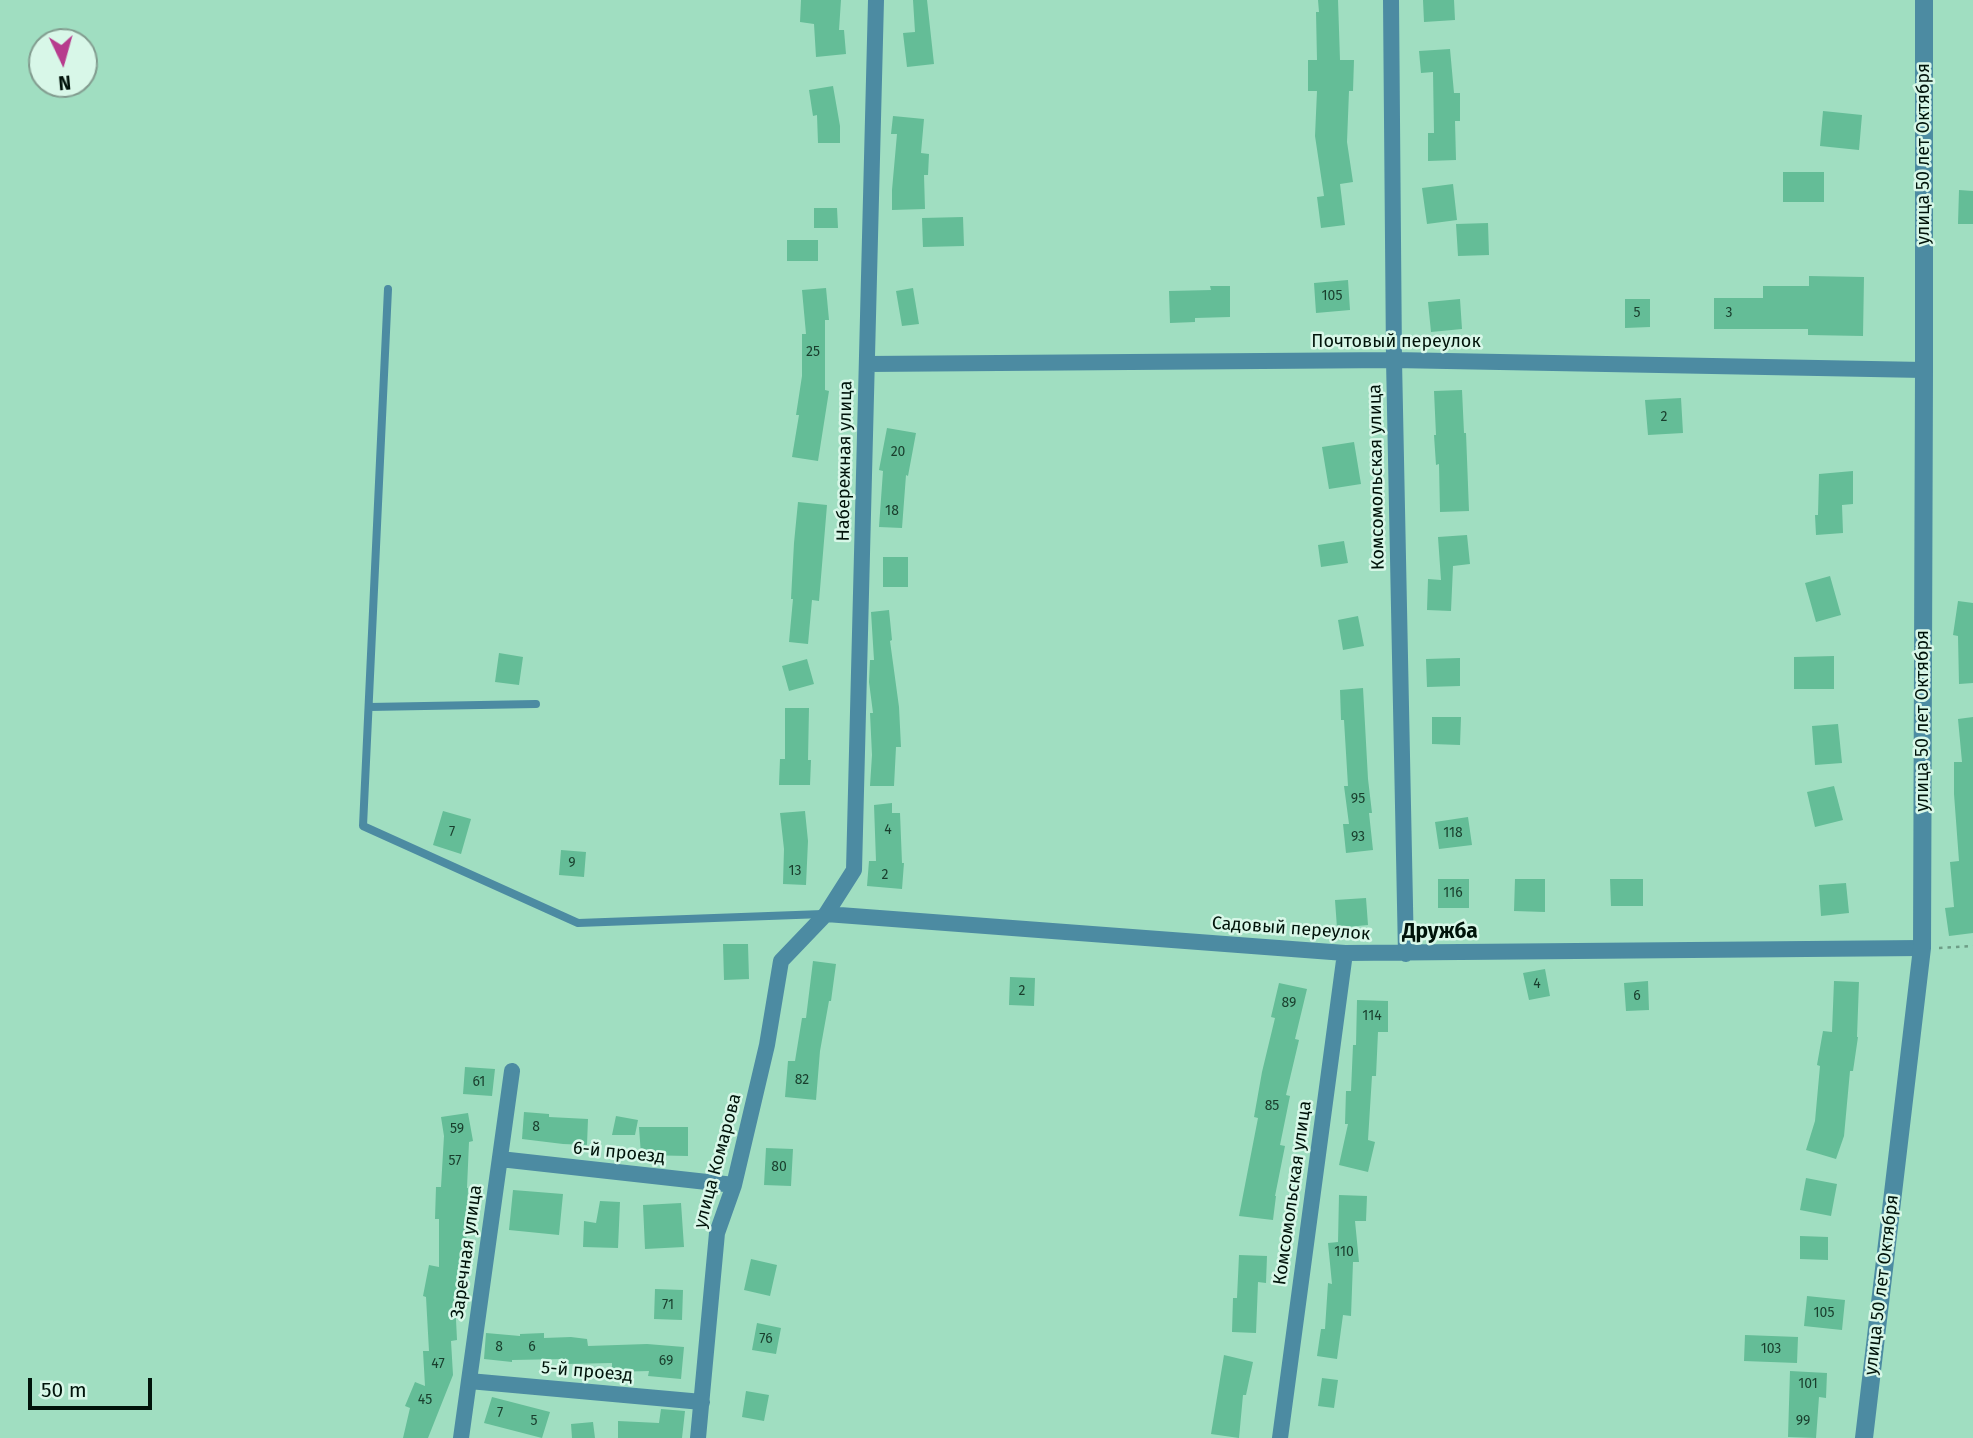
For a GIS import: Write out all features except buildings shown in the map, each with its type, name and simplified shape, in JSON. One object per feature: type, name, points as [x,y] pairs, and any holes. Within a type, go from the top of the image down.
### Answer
[{"type":"street","name":"Набережная улица","points":[[826,914],[854,870],[876,0]]},
{"type":"street","name":"Комсомольская улица","points":[[1391,0],[1394,360],[1406,954]]},
{"type":"street","name":"улица 50 лет Октября","points":[[1864,1438],[1922,948],[1924,0]]},
{"type":"street","name":"Почтовый переулок","points":[[866,364],[1394,360],[1924,370]]},
{"type":"street","name":"Садовый переулок","points":[[826,914],[1345,953],[1922,948]]},
{"type":"street","name":"улица Комарова","points":[[698,1438],[717,1233],[734,1185],[767,1045],[781,961],[826,914]]},
{"type":"street","name":"Комсомольская улица","points":[[1280,1438],[1345,953]]},
{"type":"street","name":"Заречная улица","points":[[461,1438],[512,1071]]},
{"type":"street","name":"6-й проезд","points":[[500,1158],[734,1185]]},
{"type":"street","name":"5-й проезд","points":[[469,1381],[702,1402]]},
{"type":"lane","points":[[388,289],[363,826],[578,923],[826,914]]},
{"type":"lane","points":[[369,706],[536,704]]},
{"type":"path","points":[[1922,948],[1973,946]]},
{"type":"district","name":"Дружба","points":[[1440,932]]}]
